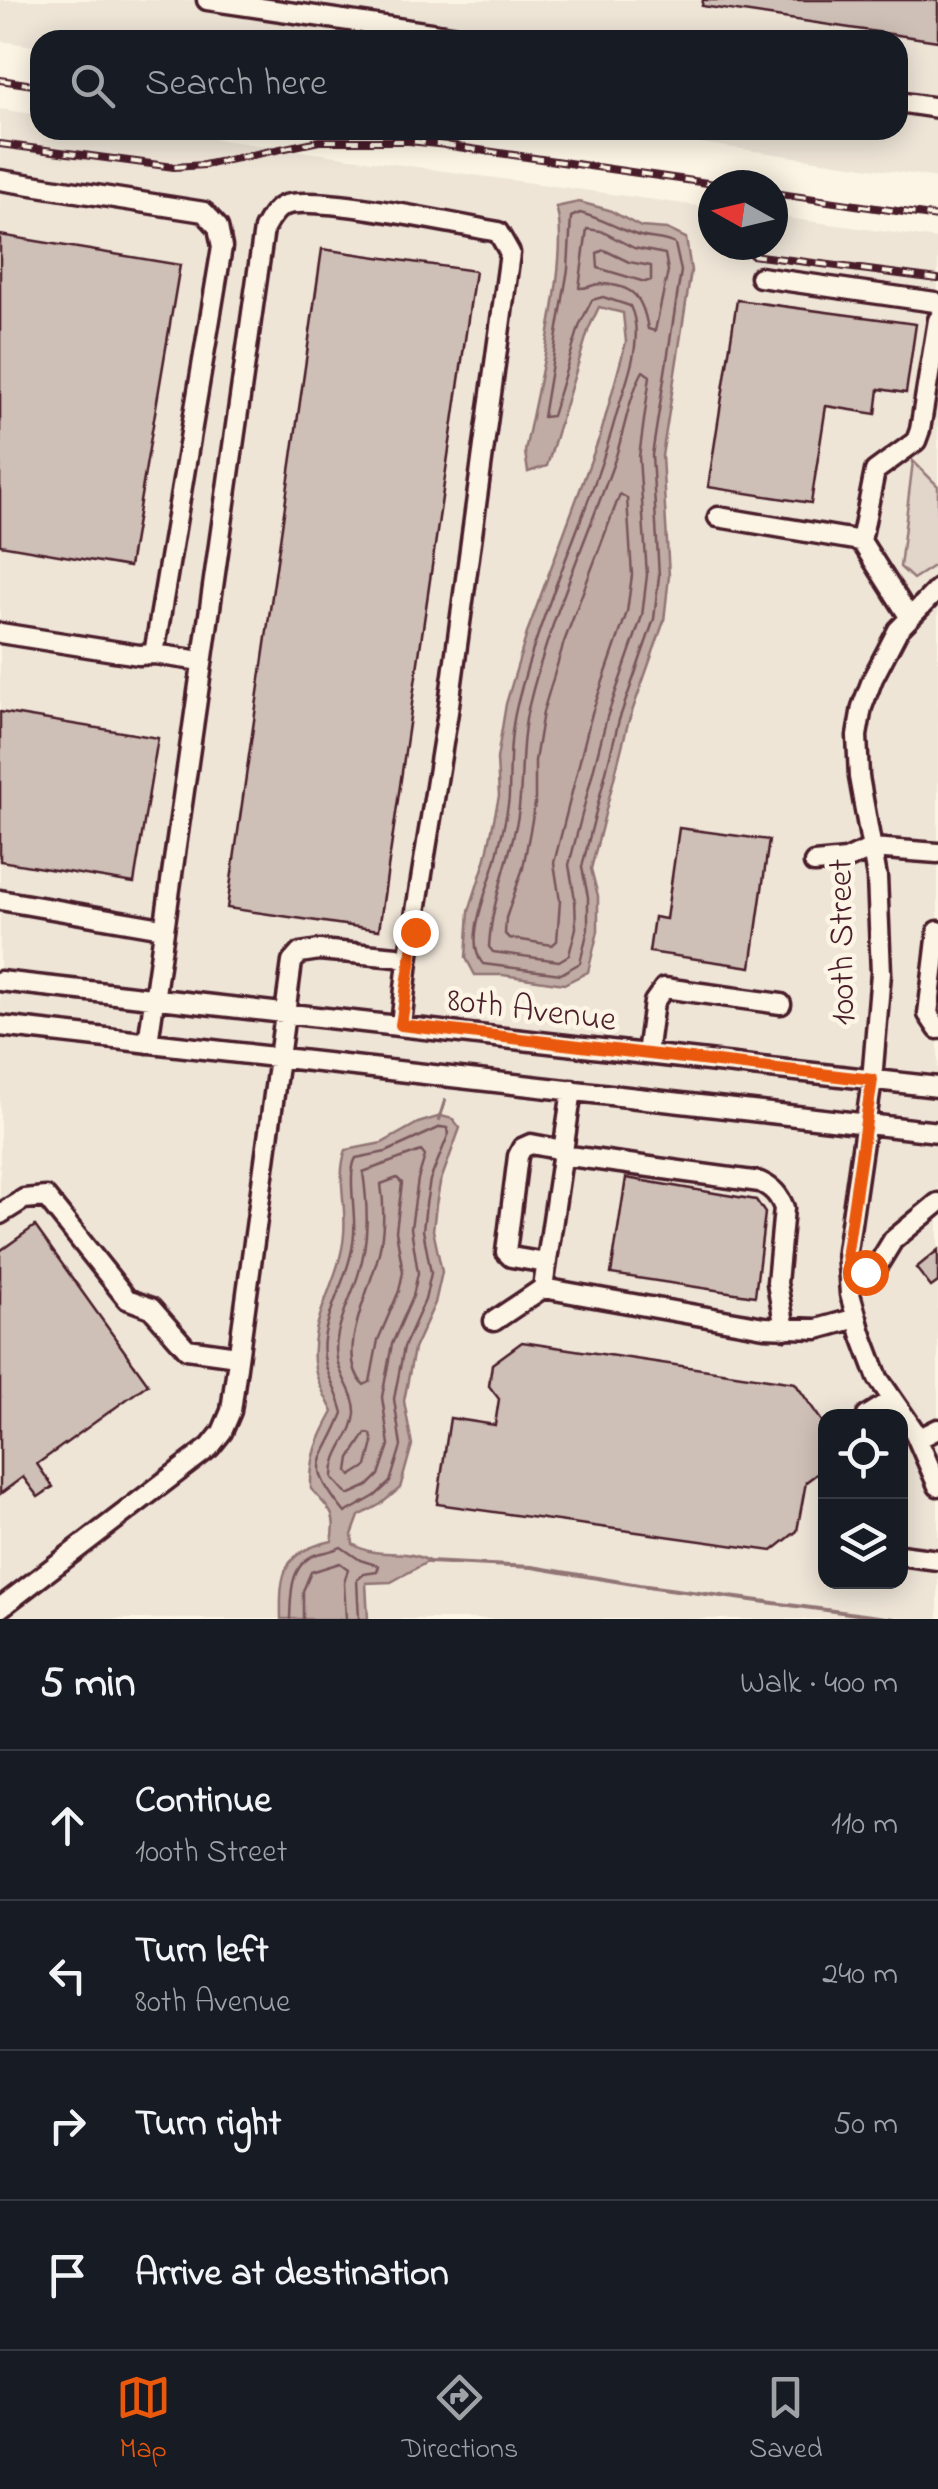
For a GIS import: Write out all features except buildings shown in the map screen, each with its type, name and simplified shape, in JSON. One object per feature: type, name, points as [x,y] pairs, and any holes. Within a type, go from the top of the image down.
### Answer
[{"type":"street","points":[[207,0],[411,30]]},
{"type":"street","points":[[908,104],[938,108]]},
{"type":"street","points":[[0,180],[204,212],[218,227],[222,247],[154,654]]},
{"type":"street","points":[[148,1042],[264,229],[274,212],[298,202],[362,208],[498,232],[510,253],[401,1025]]},
{"type":"street","points":[[760,277],[938,305]]},
{"type":"street","points":[[910,618],[860,542],[875,471],[916,441],[920,430],[938,320]]},
{"type":"street","points":[[718,517],[860,542]]},
{"type":"street","name":"100th Street","points":[[938,588],[898,630],[873,678],[857,736],[859,778],[877,877],[881,974],[872,1080],[847,1251],[857,1318],[878,1378],[918,1439],[938,1486]]},
{"type":"street","points":[[0,633],[201,661]]},
{"type":"street","points":[[814,863],[846,860],[872,848],[938,853]]},
{"type":"street","points":[[0,900],[162,928]]},
{"type":"street","points":[[938,931],[928,1014],[938,1029]]},
{"type":"street","points":[[0,1608],[210,1447],[222,1432],[230,1411],[292,962],[300,952],[319,950],[408,961]]},
{"type":"street","name":"80th Avenue","points":[[0,981],[938,1087]]},
{"type":"street","points":[[647,1054],[654,1002],[664,988],[781,1004]]},
{"type":"street","points":[[0,1026],[938,1132]]},
{"type":"street","points":[[542,1288],[572,1090]]},
{"type":"street","points":[[546,1263],[511,1257],[506,1252],[518,1156],[522,1148],[531,1144],[760,1182],[780,1196],[784,1208],[777,1282],[786,1329]]},
{"type":"street","points":[[0,1214],[24,1199],[46,1197],[127,1298],[151,1308],[187,1349],[237,1356]]},
{"type":"street","points":[[849,1278],[879,1263],[893,1240],[938,1203]]},
{"type":"street","points":[[494,1321],[542,1288],[786,1329],[817,1328],[857,1318]]},
{"type":"street","points":[[878,1409],[893,1400]]},
{"type":"street","points":[[918,1439],[938,1429]]},
{"type":"street","points":[[908,1556],[938,1560]]},
{"type":"shaded area","points":[[0,0],[938,0],[938,178],[680,140],[908,140],[908,30],[30,30],[30,46],[0,41]]},
{"type":"shaded area","points":[[0,109],[30,114],[30,140],[222,140],[698,206],[698,260],[788,260],[788,218],[938,239],[938,1619],[0,1619]]},
{"type":"shaded area","points":[[913,461],[938,486],[938,563],[913,579],[900,567]]},
{"type":"water","points":[[579,202],[609,210],[641,227],[667,229],[686,238],[691,271],[662,456],[669,576],[664,621],[628,723],[591,869],[598,896],[598,931],[588,972],[564,984],[475,975],[466,958],[469,911],[486,858],[499,796],[497,759],[506,704],[528,630],[601,433],[626,342],[623,313],[599,307],[547,466],[528,472],[525,452],[556,290],[560,228],[556,207]]},
{"type":"water","points":[[441,1116],[453,1119],[460,1128],[436,1205],[433,1230],[442,1272],[435,1303],[414,1349],[404,1401],[412,1445],[400,1488],[359,1516],[352,1535],[353,1544],[363,1549],[409,1554],[429,1561],[391,1582],[366,1583],[368,1619],[281,1619],[287,1567],[303,1551],[332,1541],[334,1532],[330,1512],[311,1489],[316,1449],[333,1412],[318,1380],[314,1352],[319,1318],[342,1251],[342,1170],[346,1150],[382,1143],[418,1123]]},
{"type":"waterway","points":[[439,1120],[445,1101]]},
{"type":"waterway","points":[[428,1562],[532,1567],[894,1619]]},
{"type":"railway","points":[[0,80],[30,84]]},
{"type":"railway","points":[[0,144],[174,167],[204,165],[319,141],[409,141],[456,146]]},
{"type":"railway","points":[[444,145],[698,182]]},
{"type":"railway","points":[[788,195],[938,217]]},
{"type":"railway","points":[[788,260],[938,279]]},
{"type":"route","points":[[415,932],[401,1025],[872,1080],[847,1251],[849,1278],[865,1272]]}]
